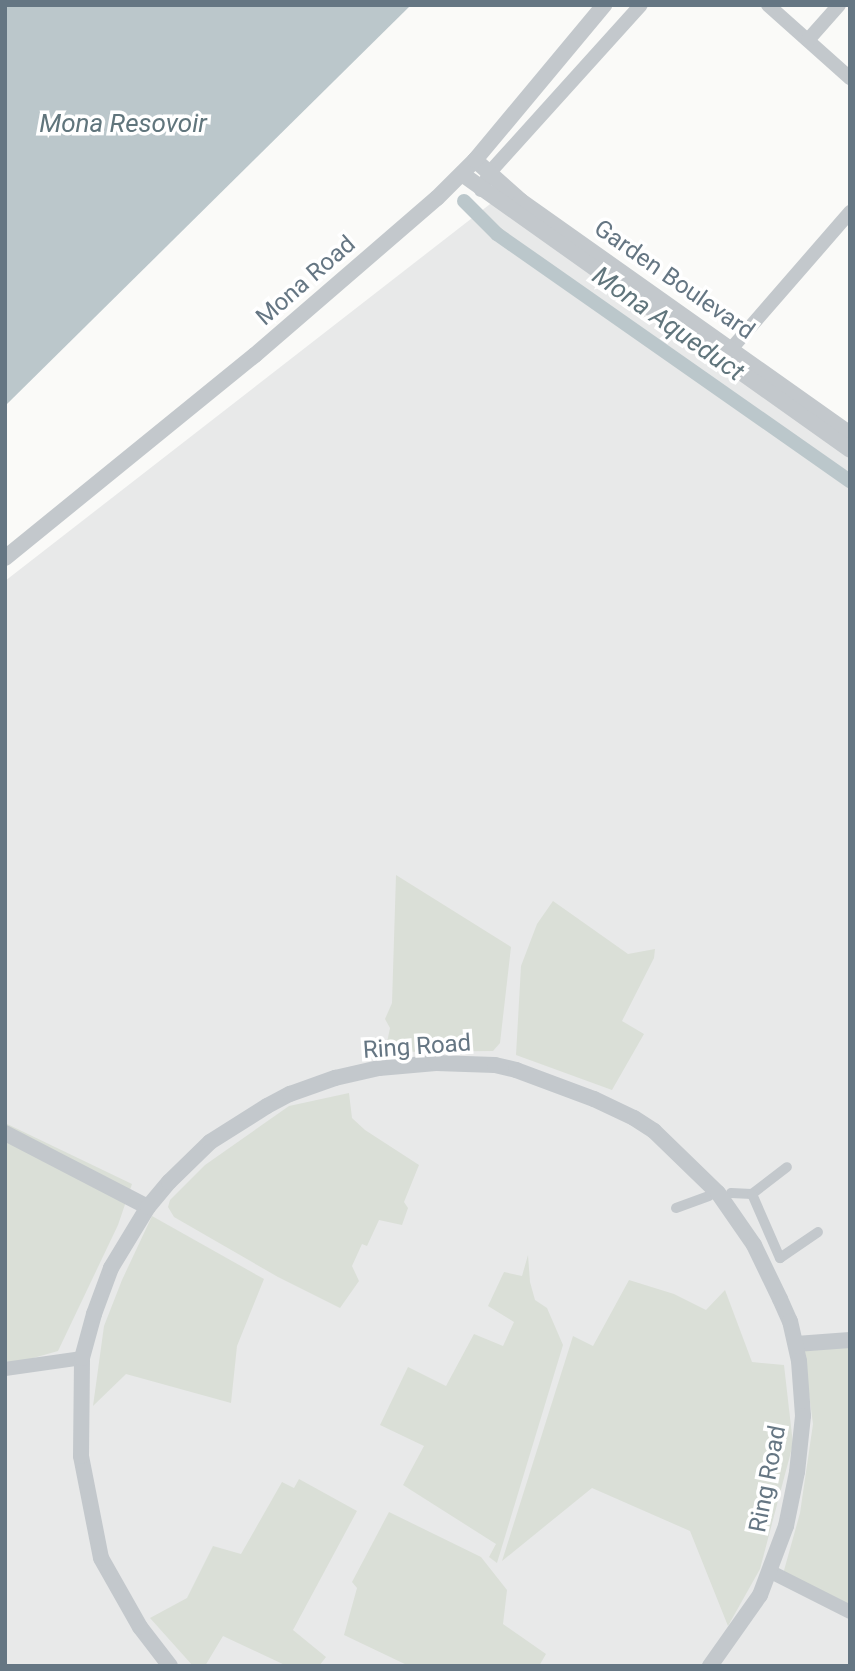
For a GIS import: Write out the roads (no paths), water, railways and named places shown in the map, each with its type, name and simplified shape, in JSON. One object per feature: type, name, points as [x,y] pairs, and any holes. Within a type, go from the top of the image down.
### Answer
[{"type":"street","name":"Mona Road","points":[[5,558],[255,355],[462,174],[604,5]]},
{"type":"street","points":[[481,190],[490,172],[641,5]]},
{"type":"street","points":[[768,5],[850,78]]},
{"type":"street","points":[[808,40],[839,5]]},
{"type":"street","name":"Garden Boulevard","points":[[475,160],[521,201],[727,354],[850,450]]},
{"type":"street","name":"Garden Boulevard","points":[[462,174],[481,190],[850,434]]},
{"type":"street","points":[[727,354],[849,214]]},
{"type":"street","name":"Ring Road","points":[[170,1666],[139,1626],[102,1558],[90,1514],[81,1456],[82,1359],[94,1314],[111,1268],[148,1207],[210,1142],[290,1094],[379,1068],[436,1063],[495,1065],[556,1084],[634,1118],[686,1160],[718,1193],[754,1245],[790,1321],[796,1344],[803,1416],[797,1472],[786,1526],[760,1595],[710,1666]]},
{"type":"street","points":[[5,1133],[148,1207]]},
{"type":"street","points":[[731,1193],[752,1194],[787,1167]]},
{"type":"street","points":[[752,1194],[780,1258],[818,1232]]},
{"type":"street","points":[[676,1208],[709,1196]]},
{"type":"street","points":[[796,1344],[850,1340]]},
{"type":"street","points":[[5,1369],[82,1359]]},
{"type":"street","points":[[769,1571],[850,1612]]},
{"type":"water","name":"Mona Resovoir","points":[[5,5],[411,5],[5,406]]},
{"type":"waterway","name":"Mona Aqueduct","points":[[464,201],[497,234],[850,481]]}]
